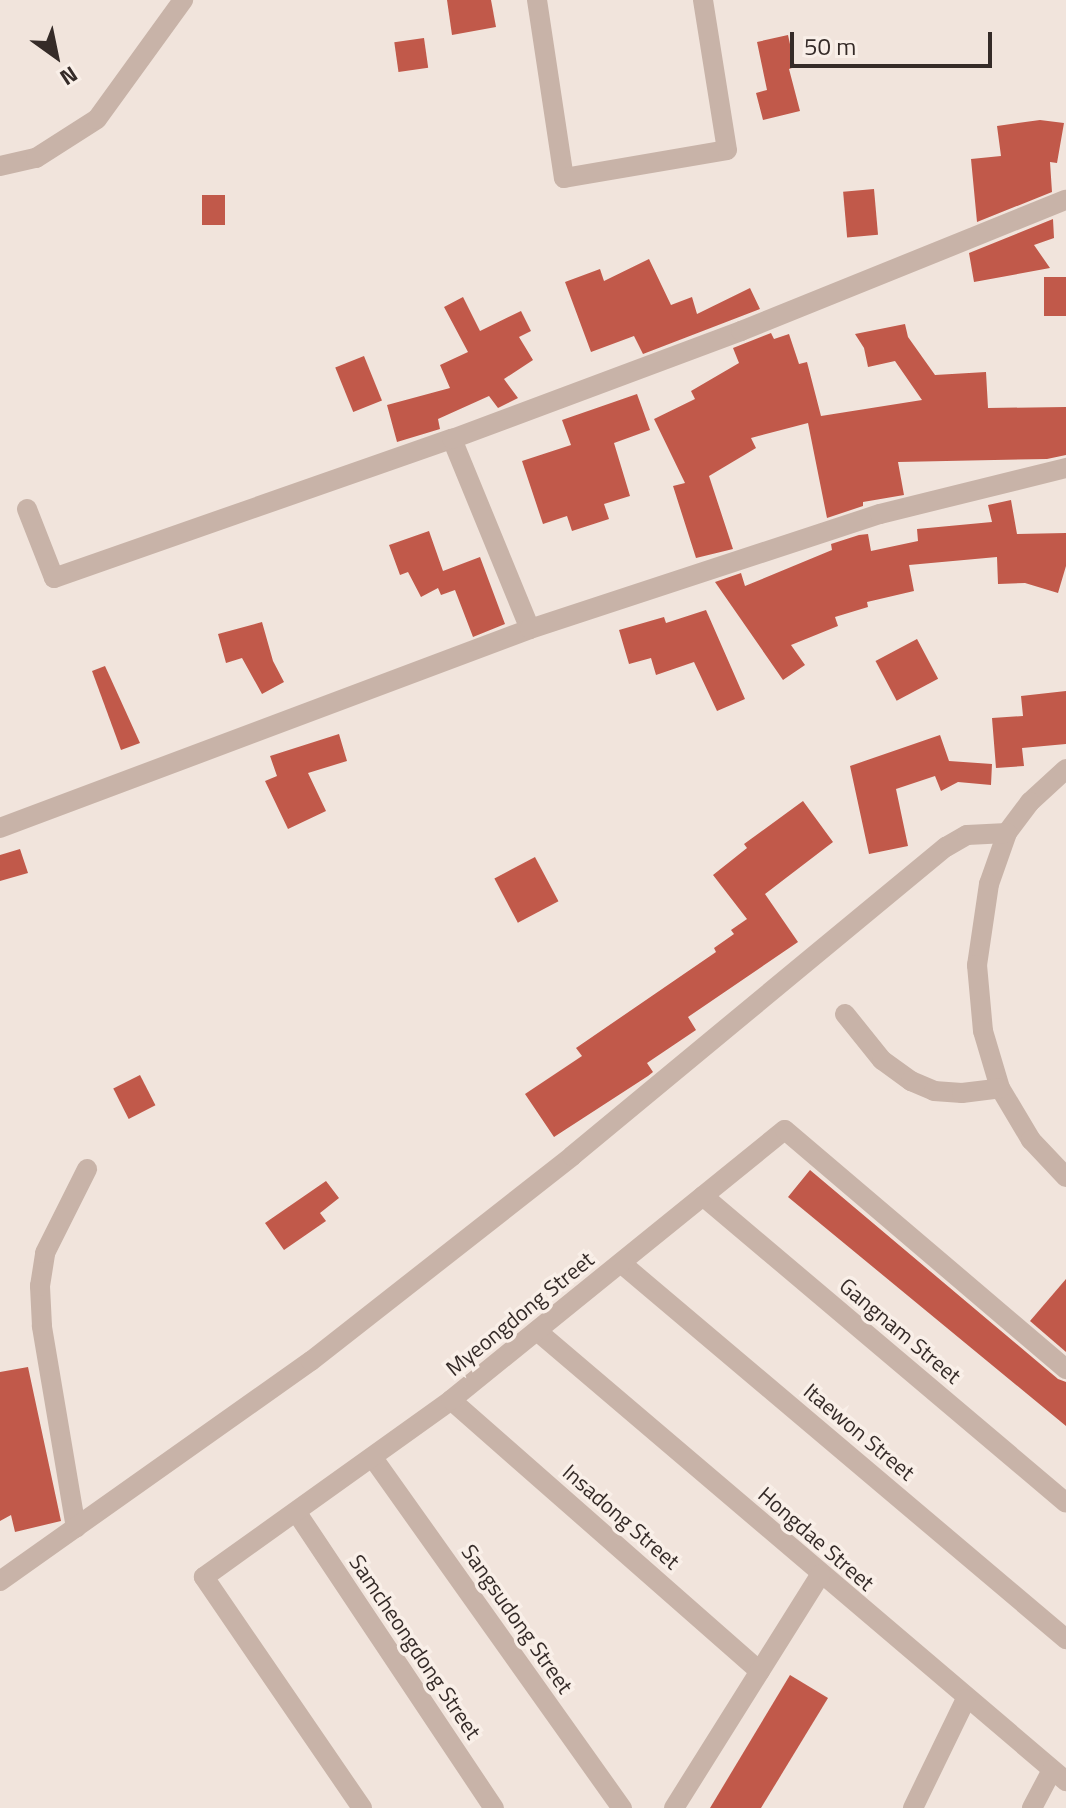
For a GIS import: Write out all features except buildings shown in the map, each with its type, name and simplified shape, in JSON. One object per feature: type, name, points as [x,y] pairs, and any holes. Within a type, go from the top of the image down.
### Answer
[{"type":"street","points":[[0,166],[36,158],[97,119],[183,0]]},
{"type":"street","points":[[537,0],[564,178],[727,150],[703,0]]},
{"type":"street","points":[[27,509],[54,578],[452,439],[741,331],[1066,200]]},
{"type":"street","points":[[452,439],[530,629]]},
{"type":"street","points":[[0,828],[530,629],[880,514],[1066,468]]},
{"type":"street","points":[[1064,775],[1030,802],[1007,833],[989,884],[977,965],[983,1031],[1000,1088],[1031,1140],[1066,1177]]},
{"type":"street","points":[[0,1581],[311,1361],[510,1205],[946,847],[967,835],[1007,833]]},
{"type":"street","points":[[845,1014],[882,1060],[911,1081],[934,1091],[962,1093],[1000,1088]]},
{"type":"street","name":"Myeongdong Street","points":[[362,1808],[204,1577],[451,1400],[785,1130],[1066,1369]]},
{"type":"street","points":[[76,1528],[42,1326],[40,1286],[45,1253],[87,1169]]},
{"type":"street","name":"Gangnam Street","points":[[703,1196],[1066,1503]]},
{"type":"street","name":"Itaewon Street","points":[[621,1263],[1066,1639]]},
{"type":"street","name":"Hongdae Street","points":[[537,1331],[1059,1776]]},
{"type":"street","name":"Insadong Street","points":[[451,1400],[760,1671]]},
{"type":"street","name":"Sangsudong Street","points":[[373,1458],[622,1808]]},
{"type":"street","name":"Samcheongdong Street","points":[[297,1513],[494,1808]]},
{"type":"street","points":[[674,1808],[821,1574]]},
{"type":"street","points":[[913,1808],[966,1699]]},
{"type":"street","points":[[1032,1808],[1059,1776]]}]
